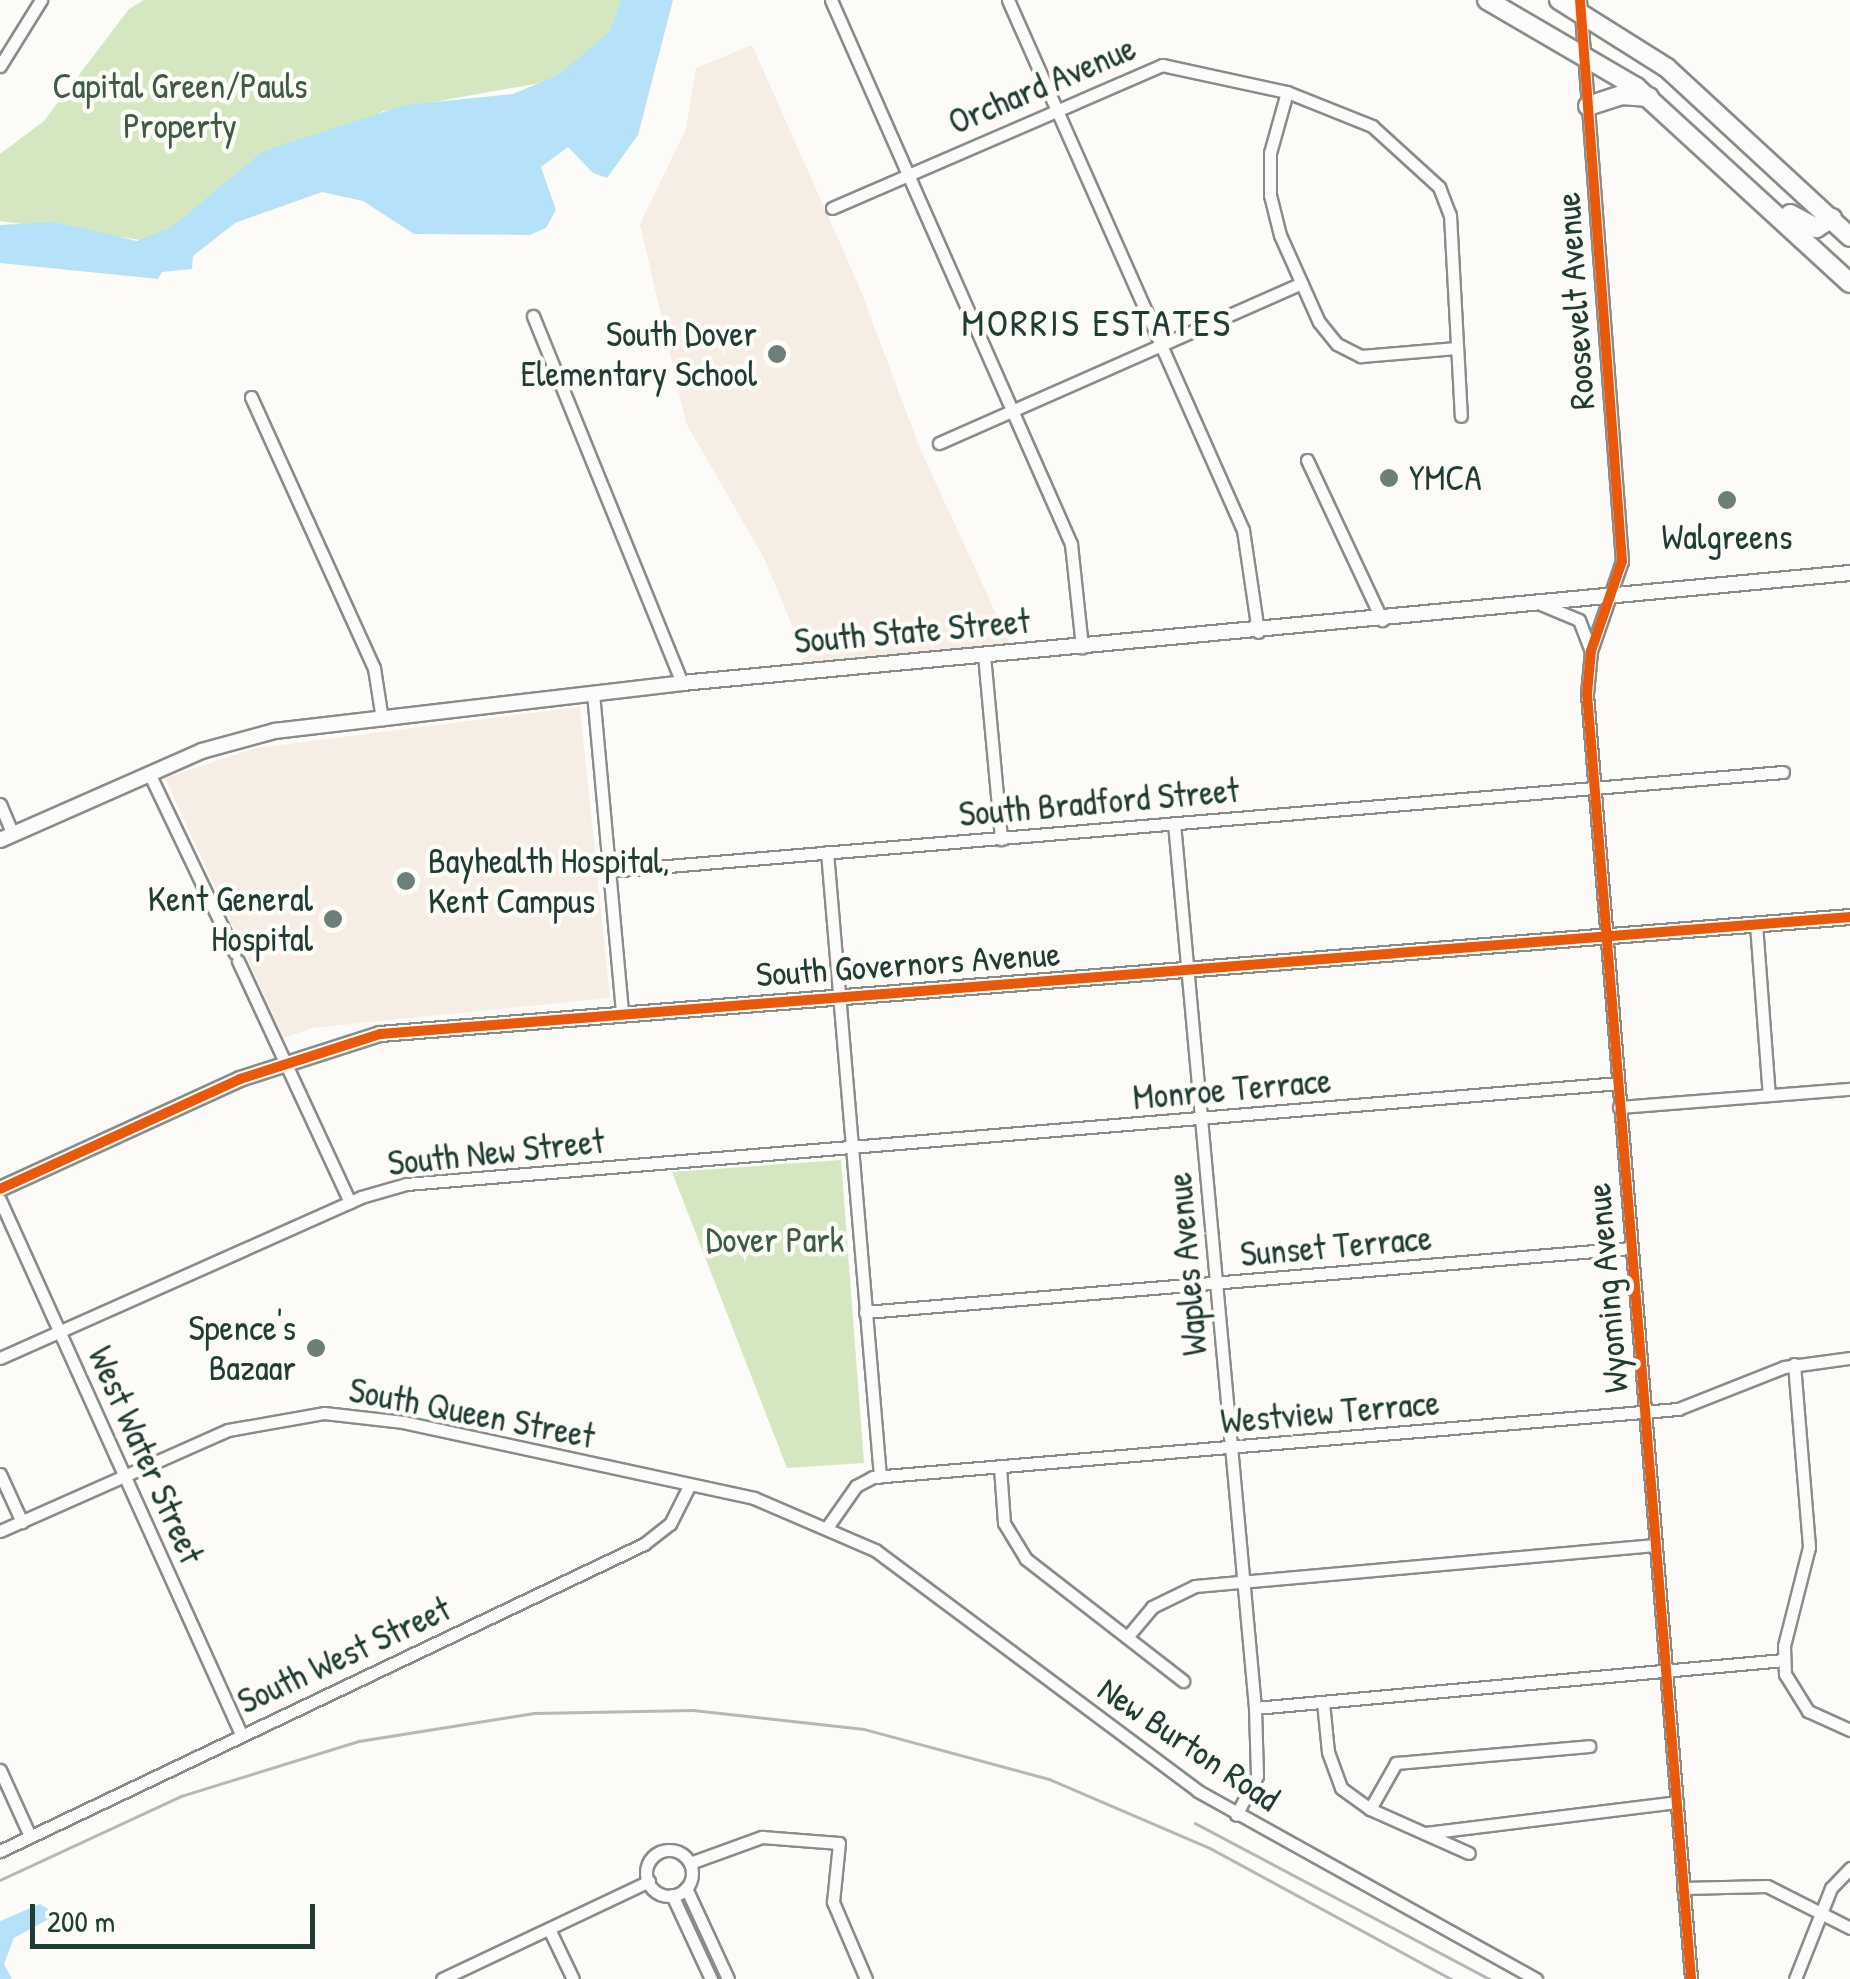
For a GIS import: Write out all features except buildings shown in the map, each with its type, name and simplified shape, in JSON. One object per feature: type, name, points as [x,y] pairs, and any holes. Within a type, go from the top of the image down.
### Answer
[{"type":"highway","points":[[1487,0],[1584,52],[1649,97],[1705,144],[1850,284]]},
{"type":"highway","points":[[1559,0],[1667,68],[1850,236]]},
{"type":"highway","points":[[1545,29],[1569,28],[1580,10]]},
{"type":"highway","points":[[1588,106],[1621,95],[1649,97]]},
{"type":"highway","points":[[1705,144],[1738,164],[1797,220],[1816,228],[1832,218]]},
{"type":"main road","name":"South State Street","points":[[7,837],[149,773],[256,735],[682,682],[1258,632],[1850,572]]},
{"type":"main road","name":"South Governors Avenue","points":[[0,1189],[284,1061],[380,1034],[1850,917]]},
{"type":"street","points":[[0,66],[41,0]]},
{"type":"street","points":[[830,0],[1074,552],[1082,646]]},
{"type":"street","points":[[1008,0],[1248,542],[1258,632]]},
{"type":"street","name":"Roosevelt Avenue","points":[[1580,10],[1622,550],[1611,596]]},
{"type":"street","name":"Orchard Avenue","points":[[832,208],[1056,106],[1162,64],[1287,92],[1372,126],[1439,186],[1450,214],[1461,416]]},
{"type":"street","points":[[1287,92],[1270,153],[1270,195],[1301,283],[1329,336],[1349,352],[1377,356],[1457,348]]},
{"type":"street","points":[[939,443],[1301,283]]},
{"type":"street","points":[[532,316],[682,682]]},
{"type":"street","points":[[252,397],[374,668],[382,719]]},
{"type":"street","points":[[1307,460],[1382,620]]},
{"type":"street","name":"Wyoming Avenue","points":[[1611,596],[1591,653],[1594,786],[1691,1979]]},
{"type":"street","points":[[1538,604],[1579,620],[1591,653]]},
{"type":"street","points":[[984,655],[1001,839]]},
{"type":"street","points":[[593,693],[622,1013]]},
{"type":"street","name":"South Bradford Street","points":[[609,871],[1783,772]]},
{"type":"street","points":[[149,773],[350,1202]]},
{"type":"street","points":[[0,804],[7,837]]},
{"type":"street","name":"Waples Avenue","points":[[1174,823],[1255,1708],[1257,1776],[1236,1814]]},
{"type":"street","points":[[827,852],[880,1477],[856,1486],[828,1526]]},
{"type":"street","points":[[1756,924],[1769,1095]]},
{"type":"street","name":"Monroe Terrace","points":[[852,1149],[1618,1082]]},
{"type":"street","points":[[1620,1107],[1850,1089]]},
{"type":"street","name":"South New Street","points":[[0,1358],[350,1202],[406,1184],[852,1149]]},
{"type":"street","name":"West Water Street","points":[[0,1200],[241,1734]]},
{"type":"street","name":"Sunset Terrace","points":[[865,1312],[1631,1248]]},
{"type":"street","name":"Westview Terrace","points":[[880,1477],[1644,1412],[1707,1402],[1794,1364],[1850,1358]]},
{"type":"street","points":[[1794,1364],[1809,1547],[1783,1660],[1808,1712],[1850,1730]]},
{"type":"street","name":"South Queen Street","points":[[0,1532],[228,1430],[324,1412],[403,1422],[754,1498],[828,1526]]},
{"type":"street","points":[[1000,1467],[1012,1540],[1026,1559],[1183,1681]]},
{"type":"street","points":[[0,1474],[22,1522]]},
{"type":"street","name":"South West Street","points":[[0,1851],[644,1544],[670,1524],[689,1486]]},
{"type":"street","name":"New Burton Road","points":[[828,1526],[916,1576],[1156,1762],[1236,1814],[1536,1979]]},
{"type":"street","points":[[1128,1636],[1152,1606],[1179,1590],[1244,1580],[1656,1544]]},
{"type":"street","points":[[1255,1708],[1783,1660]]},
{"type":"street","points":[[1323,1702],[1332,1772],[1341,1788],[1370,1809],[1469,1853]]},
{"type":"street","points":[[1370,1809],[1396,1763],[1589,1746]]},
{"type":"street","points":[[0,1770],[30,1836]]},
{"type":"street","points":[[1425,1833],[1676,1802]]},
{"type":"street","points":[[690,1863],[762,1836],[839,1843],[833,1902],[866,1979]]},
{"type":"street","points":[[649,1881],[650,1862],[660,1852],[676,1850],[690,1863]]},
{"type":"street","points":[[690,1863],[686,1888],[728,1979]]},
{"type":"street","points":[[1794,1979],[1820,1912],[1850,1868]]},
{"type":"street","points":[[649,1881],[672,1895],[710,1979]]},
{"type":"street","points":[[442,1979],[649,1881]]},
{"type":"street","points":[[1683,1888],[1755,1883],[1850,1928]]},
{"type":"street","points":[[672,1895],[686,1888]]},
{"type":"street","points":[[550,1929],[573,1979]]},
{"type":"shaded area","name":"South Dover Elementary School","points":[[752,45],[859,286],[921,451],[1010,644],[807,662],[765,560],[686,423],[640,224],[686,129],[696,68]]},
{"type":"shaded area","name":"Bayhealth Hospital, Kent Campus","points":[[580,707],[610,998],[312,1028],[284,1038],[165,778],[256,748]]},
{"type":"green space","name":"Capital Green/Pauls Property","points":[[144,0],[623,0],[622,29],[557,80],[383,111],[156,242],[0,221],[0,154],[44,121],[129,9]]},
{"type":"green space","name":"Dover Park","points":[[841,1160],[864,1463],[787,1468],[672,1172]]},
{"type":"water","points":[[621,0],[673,0],[638,135],[607,178],[593,173],[568,147],[541,167],[556,210],[546,228],[530,235],[414,234],[363,201],[322,192],[235,223],[193,256],[192,269],[162,272],[158,279],[0,263],[0,225],[54,222],[137,241],[172,227],[263,151],[405,105],[513,94],[558,75],[610,31]]},
{"type":"water","points":[[40,1904],[64,1919],[47,1920],[14,1938],[4,1964],[12,1979],[0,1979],[0,1921]]},
{"type":"railway","points":[[0,1880],[181,1796],[359,1741],[534,1713],[693,1710],[864,1729],[1049,1779],[1210,1848],[1451,1979]]},
{"type":"railway","points":[[1195,1823],[1490,1979]]},
{"type":"cycle path","points":[[1580,0],[1622,561],[1591,651],[1587,694],[1691,1979]]},
{"type":"cycle path","points":[[0,1189],[240,1079],[380,1034],[1850,917]]},
{"type":"place","name":"South Dover Elementary School","points":[[777,354]]},
{"type":"place","name":"YMCA","points":[[1389,478]]},
{"type":"place","name":"Walgreens","points":[[1727,500]]},
{"type":"place","name":"Bayhealth Hospital, Kent Campus","points":[[406,881]]},
{"type":"place","name":"Kent General Hospital","points":[[333,919]]},
{"type":"place","name":"Spence's Bazaar","points":[[316,1348]]},
{"type":"district","name":"MORRIS ESTATES","points":[[1097,323]]}]
